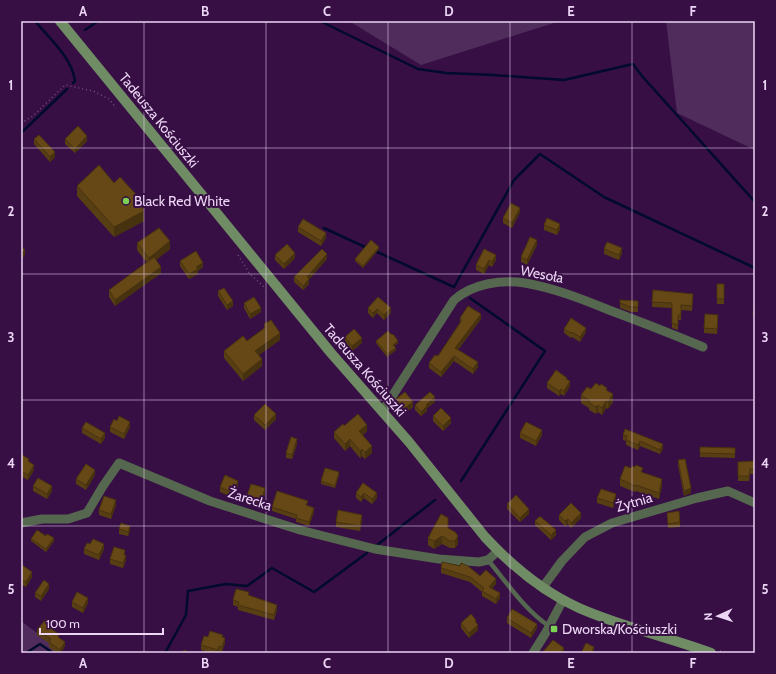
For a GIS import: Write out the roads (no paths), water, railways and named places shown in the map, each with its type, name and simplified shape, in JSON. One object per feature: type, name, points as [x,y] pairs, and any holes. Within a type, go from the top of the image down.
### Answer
[{"type":"main road","name":"Tadeusza Kościuszki","points":[[60,21],[321,341],[498,551],[518,569],[543,588],[578,608],[602,617],[714,651]]},
{"type":"street","name":"Wesoła","points":[[382,412],[454,300],[474,287],[502,282],[525,283],[568,294],[703,347]]},
{"type":"street","name":"Żarecka","points":[[21,523],[42,519],[68,519],[87,513],[119,463],[210,501],[300,530],[375,549],[439,559],[480,562],[488,560]]},
{"type":"street","name":"Żytnia","points":[[543,588],[562,561],[585,537],[612,523],[696,498],[728,491],[755,504]]},
{"type":"street","points":[[488,560],[498,551]]},
{"type":"street","points":[[533,653],[563,600]]},
{"type":"lane","points":[[488,560],[526,605],[541,621],[549,626]]},
{"type":"waterway","points":[[35,21],[70,64],[75,81],[73,83]]},
{"type":"waterway","points":[[85,30],[98,21]]},
{"type":"waterway","points":[[320,21],[418,69],[446,73],[564,80],[633,64],[642,76],[755,202]]},
{"type":"waterway","points":[[21,133],[67,89]]},
{"type":"waterway","points":[[375,251],[454,287],[514,180],[540,154],[604,197],[755,268]]},
{"type":"waterway","points":[[324,228],[367,248]]},
{"type":"waterway","points":[[461,481],[545,351],[470,298]]},
{"type":"waterway","points":[[377,545],[435,500]]},
{"type":"waterway","points":[[165,653],[186,615],[188,591],[226,584],[247,586],[272,568],[314,592],[367,553]]},
{"type":"waterway","points":[[26,653],[40,644],[53,653]]},
{"type":"place","name":"Black Red White","points":[[126,201]]},
{"type":"place","name":"Dworska/Kościuszki","points":[[554,629]]}]
